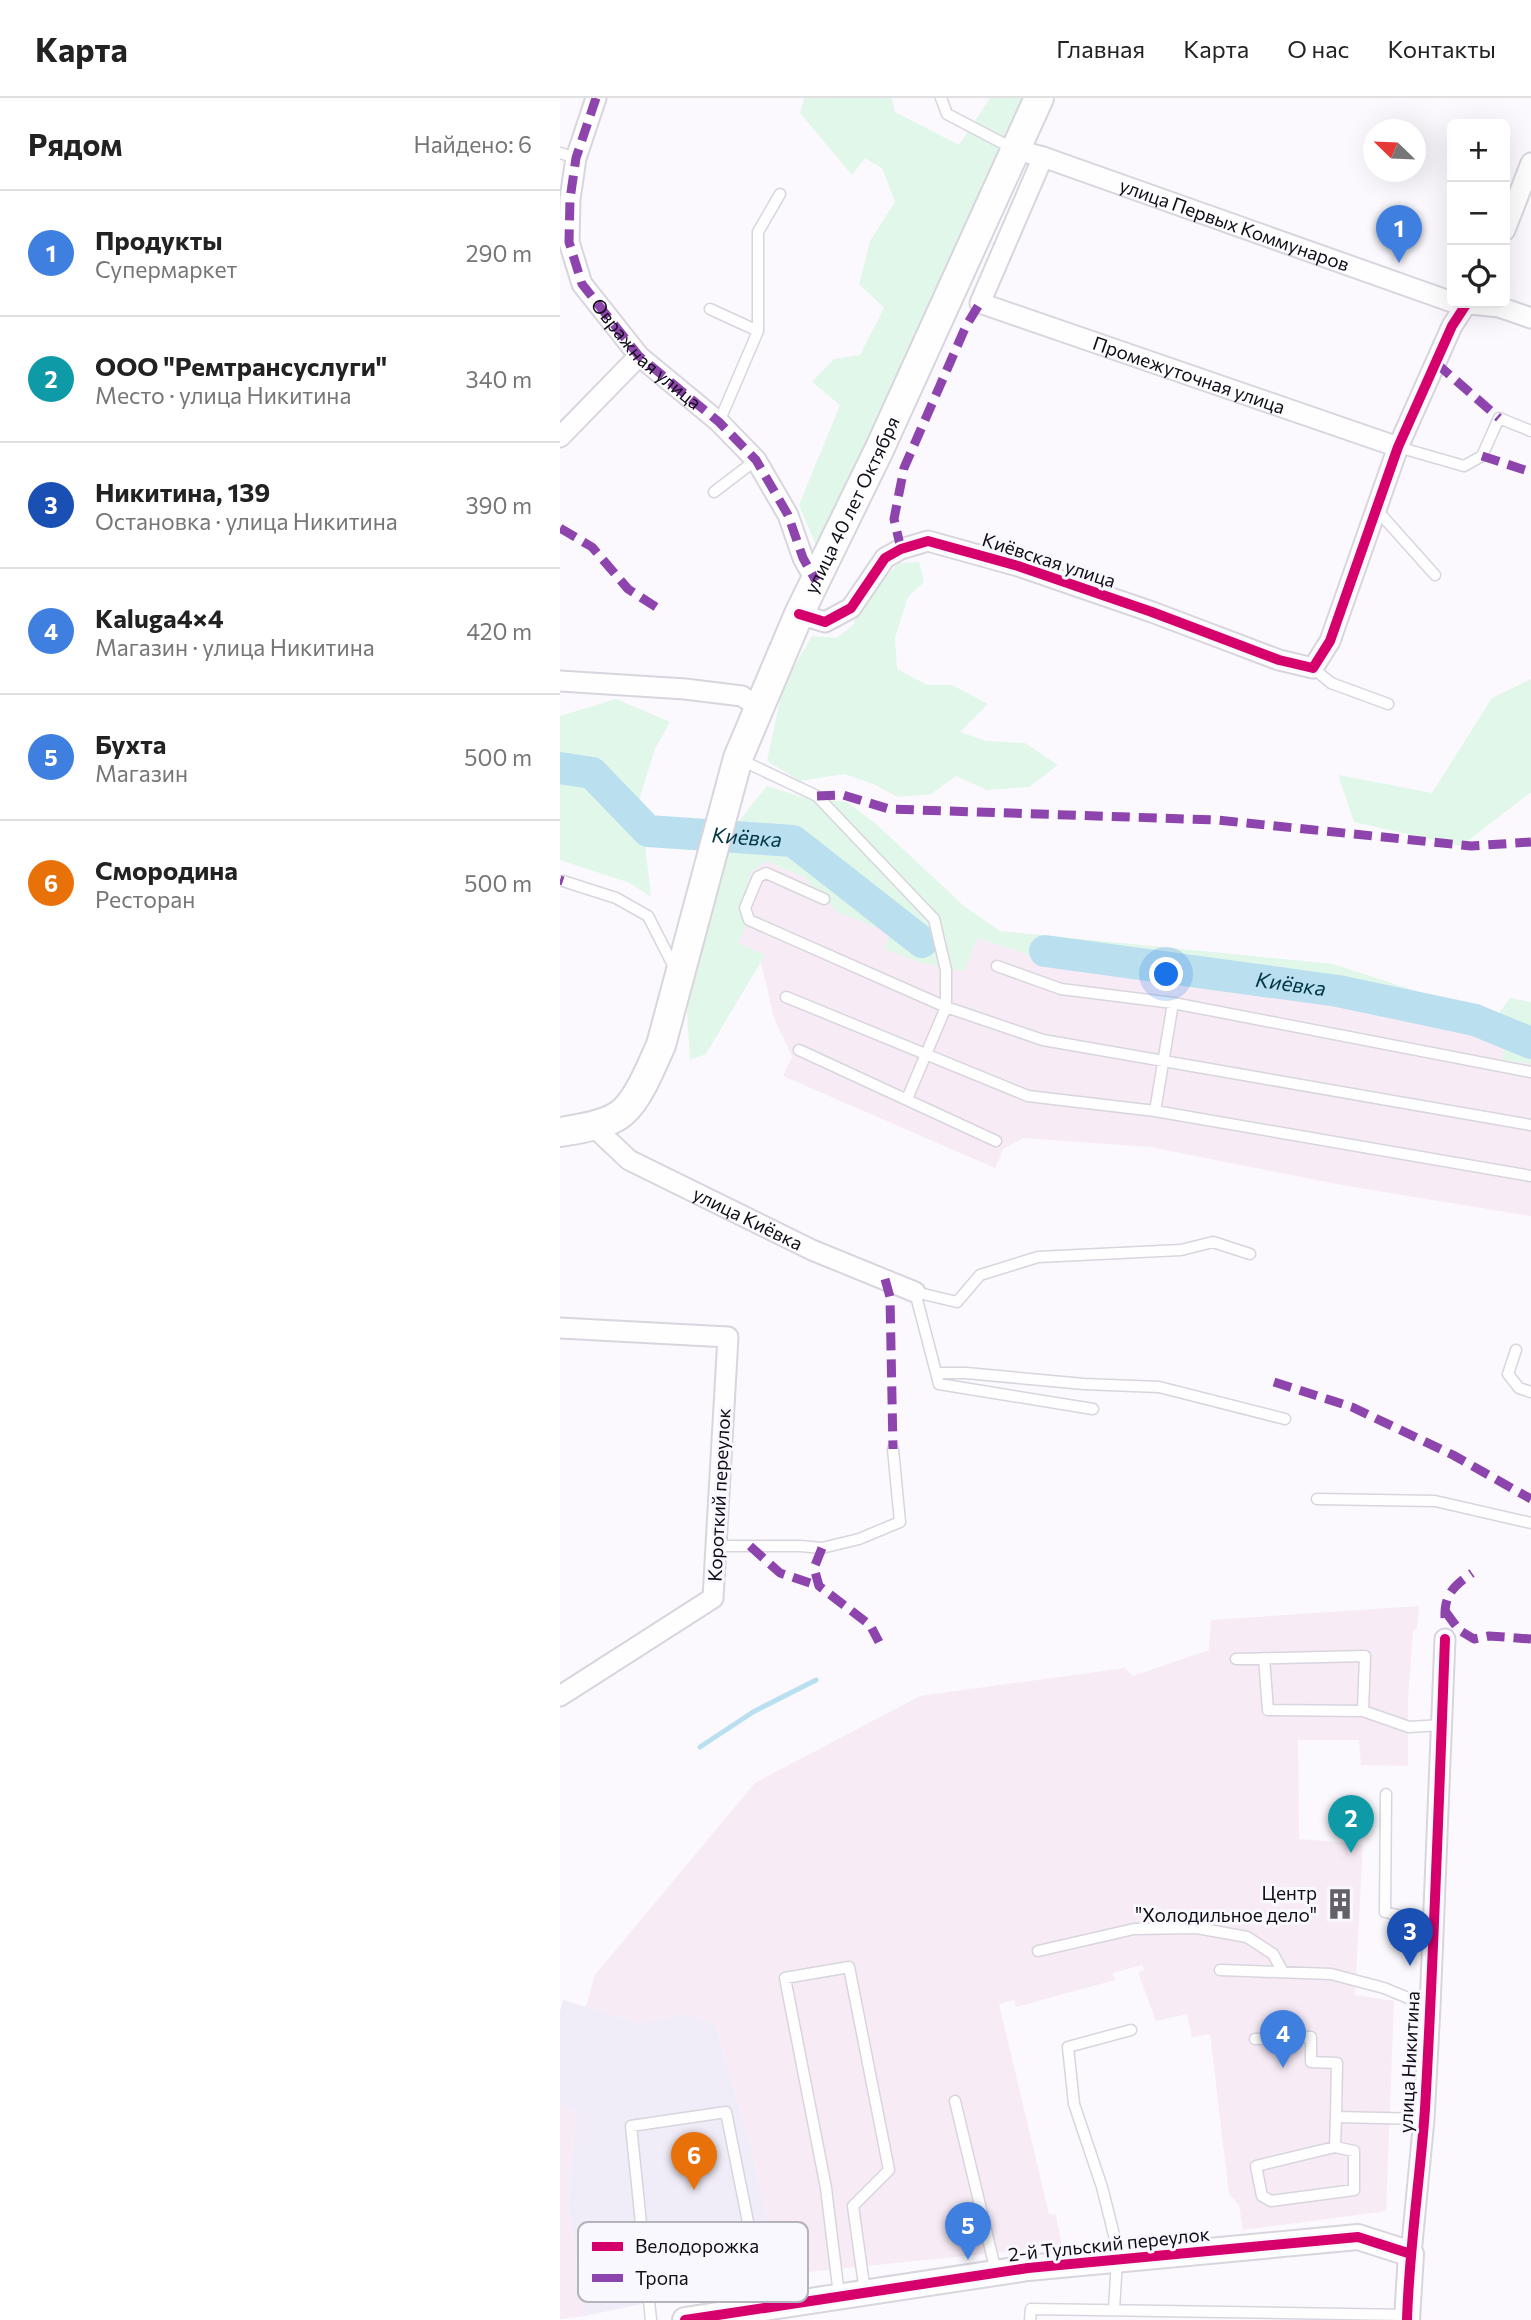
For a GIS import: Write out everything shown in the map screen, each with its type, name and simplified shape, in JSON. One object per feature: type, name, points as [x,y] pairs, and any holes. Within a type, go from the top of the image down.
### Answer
[{"type":"main road","name":"улица 40 лет Октября","points":[[593,1126],[622,1113],[643,1083],[661,1045],[736,768],[759,708],[799,614],[879,450],[1039,98]]},
{"type":"main road","points":[[560,1132],[593,1126]]},
{"type":"street","name":"Овражная улица","points":[[596,98],[568,156],[570,199],[564,244],[582,284],[639,356],[719,422],[756,460],[788,515],[803,558],[816,581]]},
{"type":"street","name":"улица Первых Коммунаров","points":[[1016,150],[1043,157],[1447,298]]},
{"type":"street","name":"Промежуточная улица","points":[[1043,157],[981,303],[1398,447]]},
{"type":"street","points":[[1510,217],[1531,163]]},
{"type":"street","points":[[1313,668],[1330,641],[1398,447],[1459,308]]},
{"type":"street","name":"улица Первых Коммунаров","points":[[1502,308],[1531,318]]},
{"type":"street","points":[[560,437],[639,356]]},
{"type":"street","name":"Киёвская улица","points":[[799,614],[825,622],[852,608],[885,558],[901,549],[928,541],[1018,566],[1152,612],[1279,660],[1313,668]]},
{"type":"street","points":[[560,681],[685,689],[742,696],[759,708]]},
{"type":"street","name":"улица Киёвка","points":[[593,1126],[629,1160],[812,1250],[915,1292]]},
{"type":"street","name":"Короткий переулок","points":[[560,1328],[728,1337],[713,1598],[560,1696]]},
{"type":"street","name":"улица Никитина","points":[[1408,2317],[1424,2119],[1445,1639]]},
{"type":"street","name":"2-й Тульский переулок","points":[[808,2302],[996,2273],[1358,2237],[1411,2254]]},
{"type":"street","name":"2-й Тульский переулок","points":[[685,2320],[805,2302]]},
{"type":"lane","points":[[941,98],[947,114],[1016,150]]},
{"type":"lane","points":[[719,422],[758,331],[758,232],[780,194]]},
{"type":"lane","points":[[710,309],[758,331]]},
{"type":"lane","points":[[1398,447],[1464,466],[1482,456],[1499,418],[1531,431]]},
{"type":"lane","points":[[714,492],[756,460]]},
{"type":"lane","points":[[1377,509],[1435,575]]},
{"type":"lane","points":[[1313,668],[1332,683],[1388,704]]},
{"type":"lane","points":[[736,768],[817,796],[934,919],[946,970],[946,1007],[907,1099]]},
{"type":"lane","points":[[824,899],[766,873],[758,877],[745,908],[748,920],[946,1007],[1043,1040],[1531,1125]]},
{"type":"lane","points":[[563,881],[616,898],[648,916],[673,963],[678,987]]},
{"type":"lane","points":[[997,966],[1061,989],[1174,1003],[1531,1072]]},
{"type":"lane","points":[[786,997],[1028,1096],[1155,1111],[1531,1176]]},
{"type":"lane","points":[[1155,1111],[1174,1003]]},
{"type":"lane","points":[[799,1051],[996,1140]]},
{"type":"lane","points":[[1093,1409],[939,1384],[915,1292],[957,1302],[980,1275],[1038,1257],[1181,1250],[1213,1242],[1250,1254]]},
{"type":"lane","points":[[1516,1350],[1507,1374],[1519,1388],[1531,1392]]},
{"type":"lane","points":[[936,1373],[1159,1387],[1285,1419]]},
{"type":"lane","points":[[716,1546],[822,1548],[859,1539],[900,1522],[893,1449]]},
{"type":"lane","points":[[1317,1499],[1435,1502],[1531,1523]]},
{"type":"lane","points":[[1236,1659],[1365,1656],[1363,1711]]},
{"type":"lane","points":[[1264,1658],[1268,1710],[1363,1711],[1409,1727],[1442,1725]]},
{"type":"lane","points":[[1386,1794],[1385,1912],[1434,1924]]},
{"type":"lane","points":[[1038,1951],[1133,1929],[1197,1928],[1247,1937],[1273,1954],[1283,1972]]},
{"type":"lane","points":[[839,2297],[826,2188],[785,1978],[849,1967],[889,2170],[853,2206],[866,2292]]},
{"type":"lane","points":[[1220,1970],[1331,1974],[1384,1988],[1430,2007]]},
{"type":"lane","points":[[1114,2309],[1116,2243],[1102,2188],[1074,2104],[1068,2047],[1131,2029]]},
{"type":"lane","points":[[1255,2039],[1311,2036],[1311,2062],[1337,2063],[1335,2147]]},
{"type":"lane","points":[[955,2101],[996,2273]]},
{"type":"lane","points":[[641,2222],[631,2126],[726,2112],[748,2222]]},
{"type":"lane","points":[[1336,2117],[1424,2119]]},
{"type":"lane","points":[[1335,2147],[1354,2151],[1353,2190],[1271,2202],[1262,2196],[1256,2165],[1335,2147]]},
{"type":"lane","points":[[649,2302],[651,2320]]},
{"type":"lane","points":[[764,2302],[765,2308]]},
{"type":"lane","points":[[1030,2320],[1031,2309],[1114,2309],[1187,2316],[1408,2317]]},
{"type":"shaded area","points":[[766,861],[804,877],[837,912],[977,938],[1060,965],[1336,1002],[1505,1043],[1502,1060],[1531,1064],[1531,1216],[1342,1185],[1150,1147],[1023,1138],[1003,1149],[995,1168],[783,1076],[792,1057],[774,1018],[761,963],[764,955],[738,943],[745,928],[741,909],[751,872]]},
{"type":"shaded area","points":[[1419,1606],[1417,1627],[1413,1632],[1408,1698],[1408,1766],[1361,1765],[1359,1740],[1298,1740],[1299,1839],[1363,1844],[1355,1995],[1394,2001],[1386,2211],[1243,2230],[1239,2205],[1229,2194],[1210,2034],[1192,2037],[1187,2014],[1156,2021],[1138,1973],[1144,1970],[1142,1965],[1113,1973],[1115,1980],[1016,2007],[1014,2000],[999,2004],[1049,2214],[1056,2215],[1062,2246],[808,2272],[808,2222],[768,2222],[752,2150],[715,2023],[685,2014],[641,2023],[586,2007],[595,1975],[755,1783],[920,1696],[1125,1668],[1133,1676],[1209,1650],[1211,1620]]},
{"type":"shaded area","points":[[563,2000],[640,2023],[685,2014],[715,2023],[752,2150],[768,2222],[578,2222],[578,2269],[568,2201],[576,2112],[560,2104],[560,2011]]},
{"type":"shaded area","points":[[560,2104],[576,2112],[568,2201],[578,2269],[578,2302],[583,2302],[585,2316],[560,2319]]},
{"type":"shaded area","points":[[583,2302],[651,2302],[585,2316]]},
{"type":"green space","points":[[804,98],[892,98],[895,112],[959,145],[990,98],[1022,98],[818,550],[799,505],[840,405],[812,382],[834,359],[860,355],[884,308],[859,284],[870,241],[895,202],[882,168],[865,158],[852,175],[800,113]]},
{"type":"green space","points":[[919,562],[924,582],[908,597],[895,638],[897,669],[927,685],[952,685],[988,704],[960,732],[986,741],[1025,743],[1058,765],[1029,787],[987,790],[956,776],[931,794],[898,797],[873,784],[844,774],[800,781],[767,761],[783,685],[812,636],[837,638],[853,625],[861,606],[898,563]]},
{"type":"green space","points":[[1531,679],[1531,792],[1461,846],[1354,822],[1338,775],[1432,793],[1492,698]]},
{"type":"green space","points":[[616,699],[670,722],[655,749],[640,797],[651,897],[630,883],[560,860],[560,716]]},
{"type":"green space","points":[[767,786],[802,797],[847,802],[876,824],[964,906],[1000,931],[1333,964],[1496,1017],[1510,998],[1531,1002],[1531,1064],[1502,1060],[1505,1043],[1336,1002],[1060,965],[977,938],[964,971],[921,963],[884,949],[890,933],[837,912],[804,877],[766,861],[751,872],[741,909],[745,928],[738,943],[765,955],[706,1054],[690,1060],[687,1011],[734,827]]},
{"type":"waterway","name":"Киёвка","points":[[560,768],[592,773],[648,831],[793,841],[922,942]]},
{"type":"waterway","name":"Киёвка","points":[[1045,951],[1338,991],[1475,1020],[1531,1043]]},
{"type":"waterway","points":[[700,1747],[753,1712],[816,1680]]},
{"type":"marked path","points":[[596,98],[576,158],[570,199],[569,242],[582,284],[639,356],[719,422],[756,460],[788,515],[803,558],[816,581]]},
{"type":"marked path","points":[[901,549],[894,519],[904,468],[966,326],[980,303]]},
{"type":"marked path","points":[[1436,363],[1499,418]]},
{"type":"marked path","points":[[1482,456],[1531,472]]},
{"type":"marked path","points":[[560,528],[592,547],[628,589],[656,607]]},
{"type":"marked path","points":[[817,796],[843,795],[889,809],[1217,820],[1471,846],[1531,842]]},
{"type":"marked path","points":[[885,1279],[890,1297],[893,1449]]},
{"type":"marked path","points":[[1274,1382],[1352,1407],[1453,1455],[1531,1499]]},
{"type":"marked path","points":[[750,1546],[780,1573],[819,1586]]},
{"type":"marked path","points":[[822,1548],[814,1568],[819,1586],[870,1625],[879,1642]]},
{"type":"marked path","points":[[1445,1618],[1446,1603],[1451,1591],[1472,1573]]},
{"type":"marked path","points":[[1445,1611],[1459,1630],[1474,1639],[1489,1636],[1531,1639]]},
{"type":"cycle path","points":[[799,614],[825,622],[851,608],[885,558],[901,549],[928,541],[1018,566],[1152,612],[1279,660],[1313,668],[1330,641],[1398,447],[1452,326],[1464,308]]},
{"type":"cycle path","points":[[1407,2320],[1425,2109],[1445,1639]]},
{"type":"cycle path","points":[[808,2301],[1028,2268],[1358,2237],[1411,2254]]},
{"type":"cycle path","points":[[685,2320],[804,2302]]},
{"type":"place","name":"Продукты","points":[[1399,263]]},
{"type":"place","name":"ООО \"Ремтрансуслуги\"","points":[[1351,1853]]},
{"type":"place","name":"Центр \"Холодильное дело\"","points":[[1340,1904]]},
{"type":"place","name":"Никитина, 139","points":[[1410,1966]]},
{"type":"place","name":"Kaluga4×4","points":[[1283,2068]]},
{"type":"place","name":"Смородина","points":[[694,2190]]},
{"type":"place","name":"Бухта","points":[[968,2260]]}]
